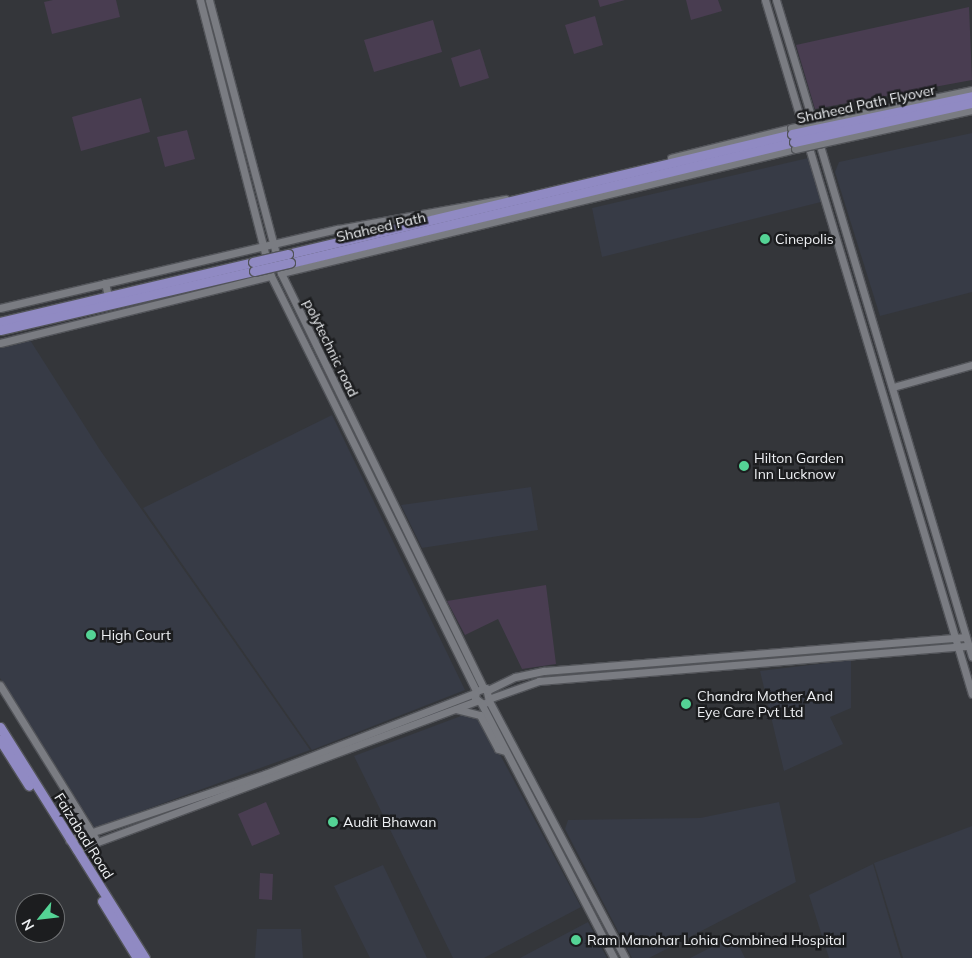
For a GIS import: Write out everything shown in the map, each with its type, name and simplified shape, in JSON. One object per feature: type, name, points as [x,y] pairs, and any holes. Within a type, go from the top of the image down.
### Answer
[{"type":"highway","name":"Shaheed Path Flyover","points":[[767,144],[972,96]]},
{"type":"highway","name":"Shaheed Path Flyover","points":[[793,138],[972,103]]},
{"type":"highway","points":[[767,144],[793,138]]},
{"type":"highway","name":"Shaheed Path","points":[[0,330],[553,190],[767,144]]},
{"type":"highway","name":"Shaheed Path","points":[[289,258],[526,210],[767,144]]},
{"type":"highway","name":"Shaheed Path","points":[[0,322],[254,267]]},
{"type":"highway","name":"Faizabad Road","points":[[0,727],[145,958]]},
{"type":"highway","points":[[0,740],[137,958]]},
{"type":"street","points":[[200,0],[261,246],[271,276],[477,697],[614,958]]},
{"type":"street","name":"polytechnic road","points":[[209,0],[270,244],[281,273],[490,699],[624,958]]},
{"type":"street","points":[[765,0],[972,694]]},
{"type":"street","points":[[776,0],[972,657]]},
{"type":"street","points":[[281,273],[379,249],[972,90]]},
{"type":"street","points":[[0,308],[373,221],[553,190],[793,138],[972,110]]},
{"type":"street","points":[[831,222],[842,219]]},
{"type":"street","points":[[373,221],[375,230]]},
{"type":"street","points":[[0,343],[112,312],[271,276]]},
{"type":"street","points":[[105,283],[107,292]]},
{"type":"street","points":[[893,387],[972,366]]},
{"type":"street","points":[[335,407],[344,403]]},
{"type":"street","points":[[76,850],[456,709],[477,697],[486,689],[515,677],[544,671],[966,637]]},
{"type":"street","points":[[70,840],[94,835],[477,697],[490,699],[540,682],[969,646]]},
{"type":"street","points":[[0,685],[94,835],[97,843]]},
{"type":"street","points":[[456,709],[480,715],[498,749],[505,751]]},
{"type":"street","points":[[573,880],[581,875]]},
{"type":"shaded area","points":[[53,0],[116,0],[120,17],[52,34],[44,2]]},
{"type":"shaded area","points":[[598,0],[625,0],[600,7]]},
{"type":"shaded area","points":[[686,0],[718,0],[722,11],[691,20]]},
{"type":"shaded area","points":[[969,7],[972,80],[815,109],[796,45]]},
{"type":"shaded area","points":[[595,16],[603,45],[574,54],[565,25]]},
{"type":"shaded area","points":[[433,20],[442,52],[374,72],[364,40]]},
{"type":"shaded area","points":[[480,49],[489,78],[460,87],[451,58]]},
{"type":"shaded area","points":[[141,98],[150,132],[81,151],[72,117]]},
{"type":"shaded area","points":[[187,130],[195,159],[165,167],[157,137]]},
{"type":"shaded area","points":[[972,133],[972,292],[880,316],[835,172],[839,162]]},
{"type":"shaded area","points":[[808,158],[821,202],[602,257],[592,208]]},
{"type":"shaded area","points":[[30,340],[100,450],[310,750],[95,828],[0,678],[0,348]]},
{"type":"shaded area","points":[[332,415],[465,690],[312,750],[143,508]]},
{"type":"shaded area","points":[[531,487],[538,530],[422,548],[401,505]]},
{"type":"shaded area","points":[[546,585],[556,664],[522,669],[498,619],[465,635],[447,601]]},
{"type":"shaded area","points":[[851,660],[851,708],[830,717],[843,744],[784,771],[760,671]]},
{"type":"shaded area","points":[[469,713],[479,715],[581,907],[484,958],[453,958],[354,756]]},
{"type":"shaded area","points":[[266,802],[280,834],[252,846],[238,814]]},
{"type":"shaded area","points":[[779,802],[796,882],[649,958],[632,958],[565,829],[568,820],[700,818]]},
{"type":"shaded area","points":[[972,826],[972,958],[903,958],[874,863]]},
{"type":"shaded area","points":[[873,864],[901,958],[829,958],[809,895]]},
{"type":"shaded area","points":[[383,865],[427,958],[370,958],[334,886]]},
{"type":"shaded area","points":[[260,873],[273,874],[272,900],[259,899]]},
{"type":"shaded area","name":"Ram Manohar Lohia Combined Hospital","points":[[588,922],[607,958],[520,958]]},
{"type":"shaded area","points":[[257,929],[301,929],[303,958],[255,958]]},
{"type":"shaded area","points":[[734,936],[745,958],[690,958]]},
{"type":"place","name":"Cinepolis","points":[[765,239]]},
{"type":"place","name":"Hilton Garden Inn Lucknow","points":[[744,466]]},
{"type":"place","name":"High Court","points":[[91,635]]},
{"type":"place","name":"Chandra Mother And Eye Care Pvt Ltd","points":[[686,704]]},
{"type":"place","name":"Audit Bhawan","points":[[333,822]]},
{"type":"place","name":"Ram Manohar Lohia Combined Hospital","points":[[576,940]]}]
